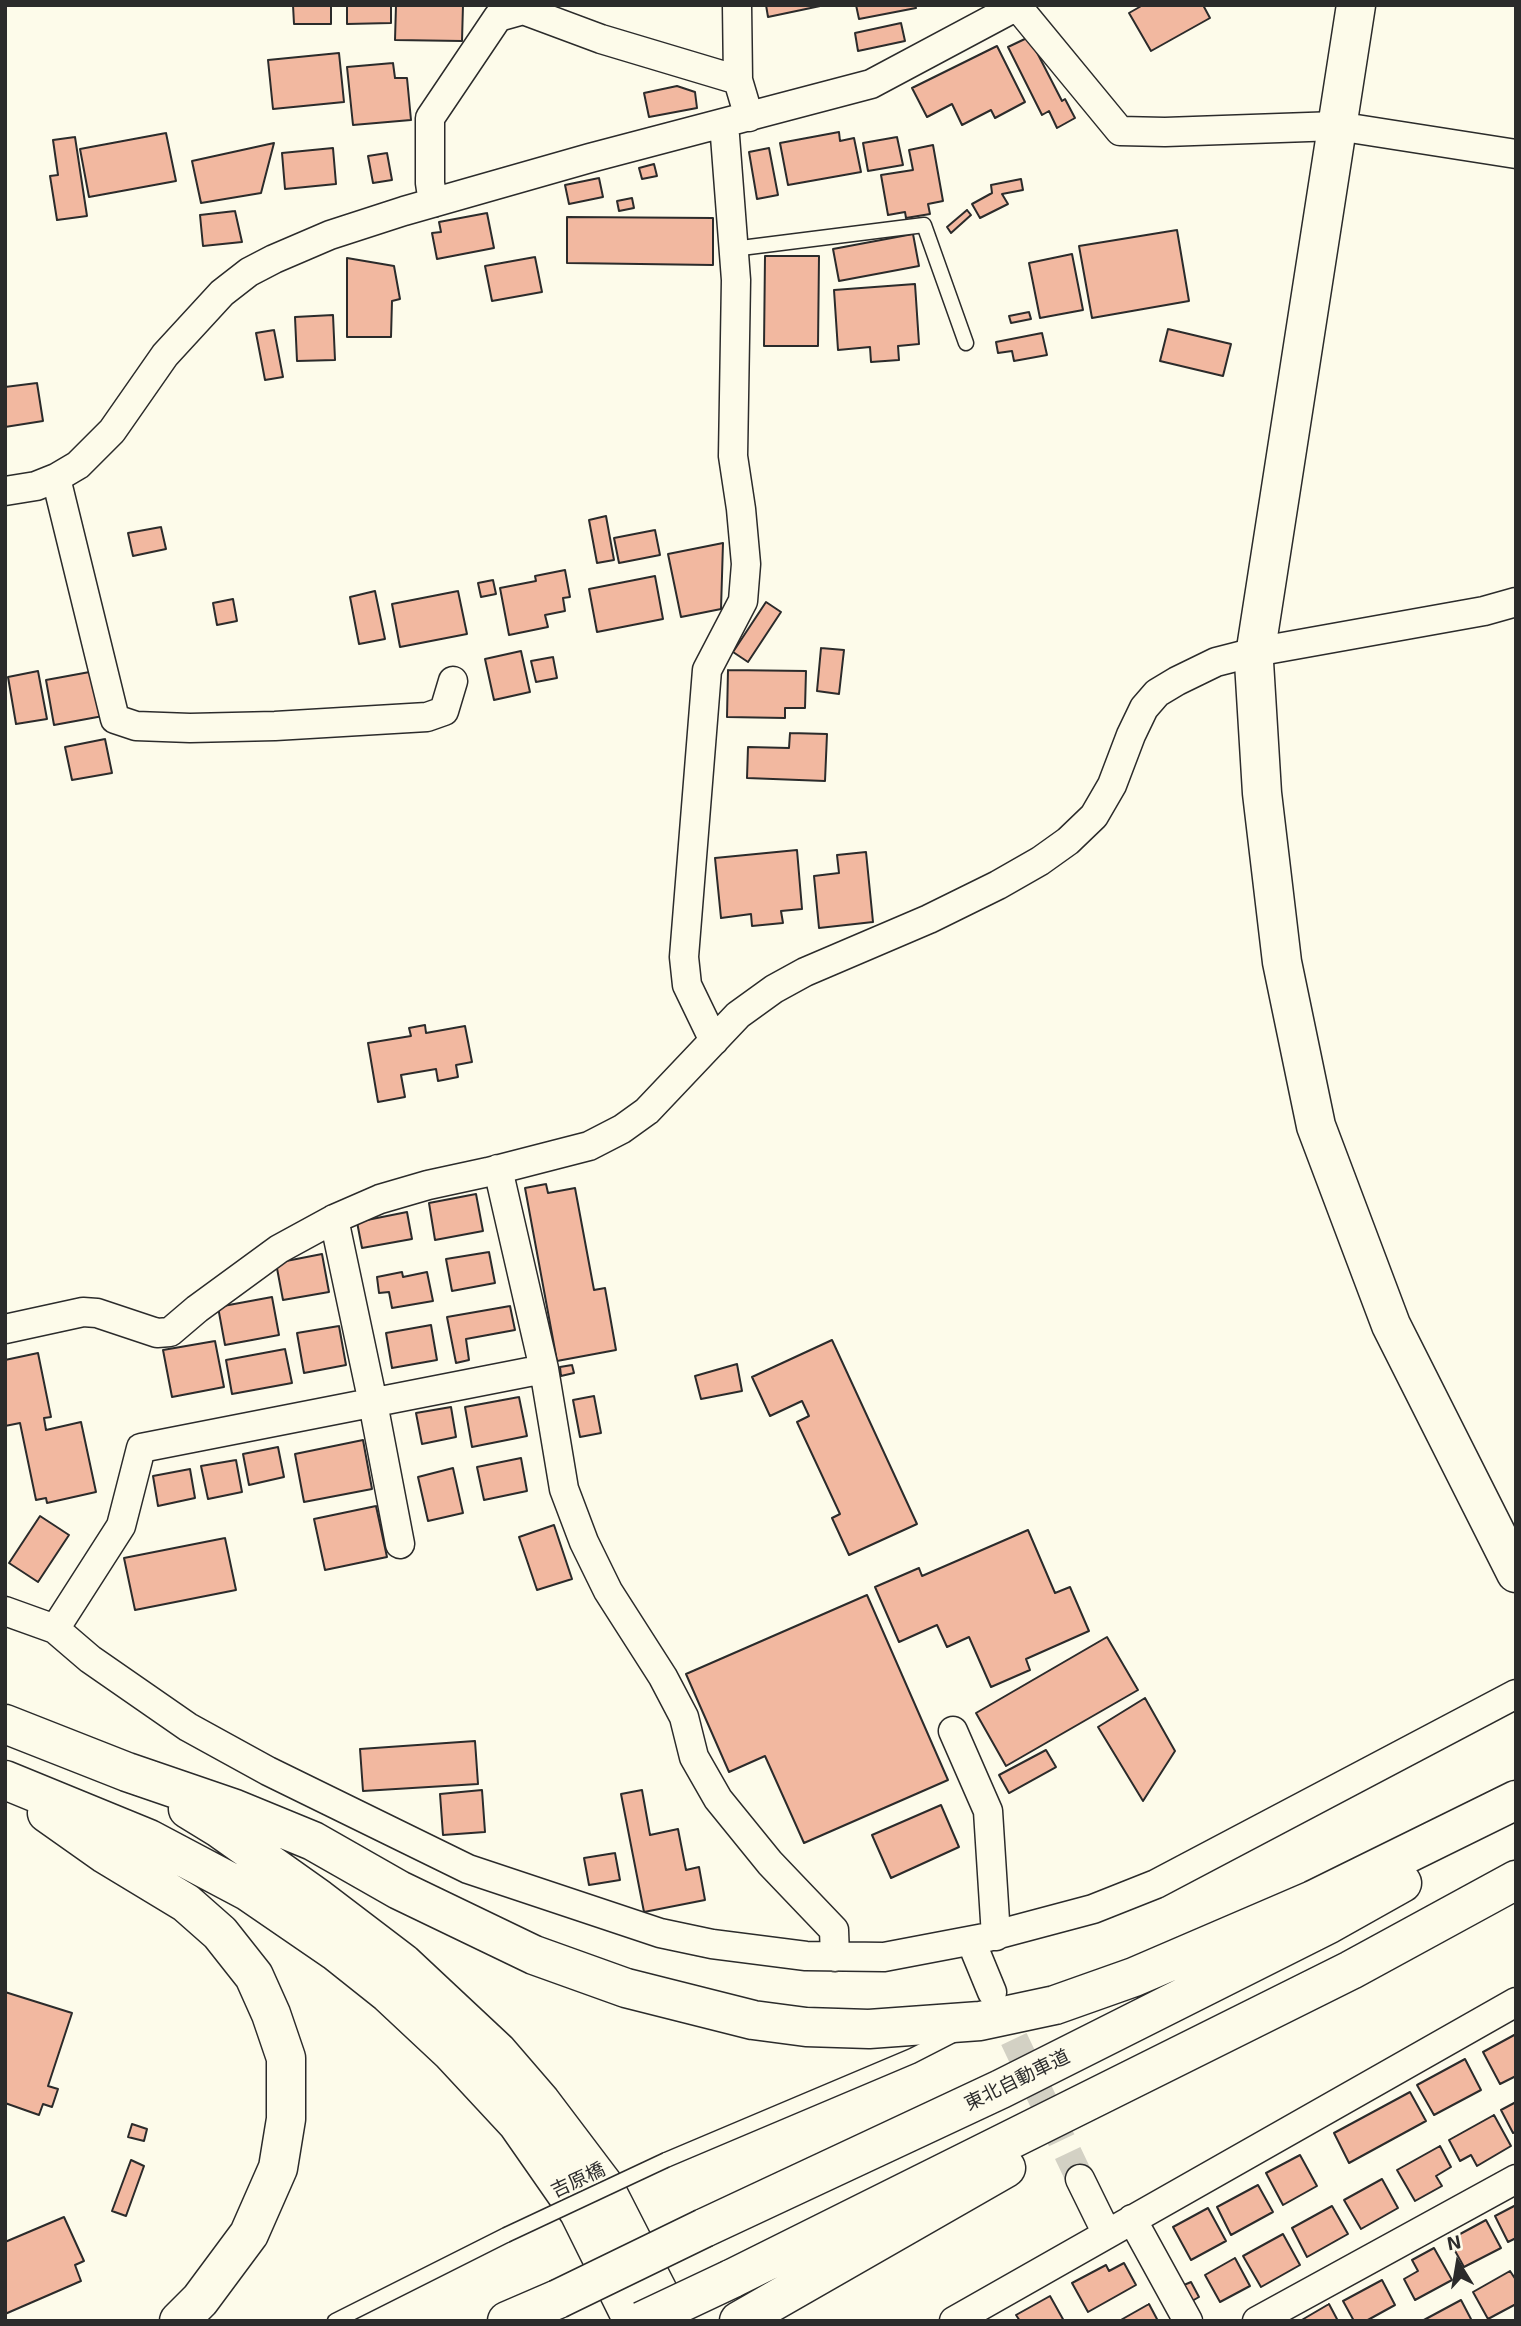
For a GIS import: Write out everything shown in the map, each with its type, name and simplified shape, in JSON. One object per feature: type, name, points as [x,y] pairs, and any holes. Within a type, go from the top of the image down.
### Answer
[{"type":"main road","points":[[1356,5],[1255,652],[1262,793],[1282,962],[1316,1126],[1391,1325],[1516,1573]]},
{"type":"main road","points":[[5,1724],[127,1772],[235,1809],[313,1841],[399,1890],[534,1955],[626,1988],[753,2021],[806,2027],[869,2029],[986,2006],[1055,2005],[1134,1977],[1312,1900],[1516,1800]]},
{"type":"main road","points":[[127,1772],[219,1828],[319,1899],[403,1963],[497,2051],[541,2102],[603,2184],[673,2321]]},
{"type":"main road","points":[[5,1782],[105,1854],[186,1903],[220,1933],[254,1976],[286,2058],[286,2119],[278,2168],[249,2234],[200,2300],[179,2321]]},
{"type":"main road","points":[[5,1782],[149,1839],[249,1892],[335,1951],[389,1994],[451,2052],[517,2123],[579,2212],[633,2321]]},
{"type":"main road","name":"東北自動車道","points":[[507,2321],[1001,2089],[1317,1930],[1516,1818]]},
{"type":"main road","points":[[744,2318],[1351,1970],[1516,1880]]},
{"type":"main road","points":[[642,2321],[1351,1970]]},
{"type":"street","points":[[714,1041],[687,985],[684,957],[707,670],[743,601],[746,564],[733,456],[737,5]]},
{"type":"street","points":[[5,491],[36,486],[57,478],[78,465],[112,431],[165,355],[222,293],[249,272],[330,235],[433,203],[590,158],[871,84],[1018,6],[1120,131],[1337,126],[1516,154]]},
{"type":"street","points":[[433,203],[430,183],[430,118],[498,17],[523,10],[601,39],[738,80]]},
{"type":"street","points":[[57,478],[115,719],[136,726],[190,728],[427,717],[444,711],[453,681]]},
{"type":"street","points":[[5,1329],[83,1312],[97,1313],[157,1334],[170,1332],[279,1249],[380,1199],[589,1146],[622,1129],[647,1111],[738,1016],[774,989],[805,972],[929,919],[998,885],[1068,841],[1094,817],[1112,785],[1144,708],[1157,694],[1216,662],[1255,652],[1484,611],[1516,602]]},
{"type":"street","points":[[498,1169],[544,1369],[564,1489],[584,1542],[608,1591],[684,1717],[694,1757],[718,1799],[770,1863],[834,1930],[835,1957]]},
{"type":"street","points":[[334,1220],[400,1544]]},
{"type":"street","points":[[55,1629],[121,1526],[141,1448],[544,1369]]},
{"type":"street","points":[[5,1611],[55,1629],[90,1659],[188,1727],[268,1771],[468,1869],[660,1933],[712,1944],[806,1956],[884,1957],[983,1938],[1093,1909],[1156,1884],[1516,1694]]},
{"type":"street","points":[[953,1731],[988,1811],[983,1938],[986,2006]]},
{"type":"street","points":[[954,2321],[1516,2002]]},
{"type":"street","points":[[1080,2179],[1107,2234]]},
{"type":"street","points":[[1257,2321],[1516,2179]]},
{"type":"street","points":[[1132,2219],[1188,2321]]},
{"type":"lane","points":[[733,249],[924,225],[966,343]]},
{"type":"lane","name":"吉原橋","points":[[335,2321],[506,2235],[666,2160],[912,2056],[986,2006]]},
{"type":"building","points":[[293,5],[331,5],[331,24],[294,24]]},
{"type":"building","points":[[347,5],[391,5],[391,23],[347,24]]},
{"type":"building","points":[[396,5],[463,5],[462,41],[395,40]]},
{"type":"building","points":[[766,5],[825,5],[768,17]]},
{"type":"building","points":[[856,5],[915,5],[916,8],[859,19]]},
{"type":"building","points":[[1143,5],[1203,5],[1210,18],[1151,51],[1129,13]]},
{"type":"building","points":[[901,23],[905,41],[858,51],[855,33]]},
{"type":"building","points":[[1029,37],[1062,101],[1065,99],[1075,118],[1057,128],[1049,111],[1042,115],[1008,47]]},
{"type":"building","points":[[997,46],[1025,102],[995,118],[991,110],[962,125],[952,104],[927,117],[912,88]]},
{"type":"building","points":[[339,53],[344,102],[273,109],[268,60]]},
{"type":"building","points":[[393,63],[395,78],[407,78],[411,120],[353,125],[347,67]]},
{"type":"building","points":[[677,86],[695,92],[697,108],[649,117],[644,93]]},
{"type":"building","points":[[839,132],[840,141],[854,138],[861,172],[788,185],[780,143]]},
{"type":"building","points":[[166,133],[176,181],[89,197],[80,149]]},
{"type":"building","points":[[75,137],[87,216],[57,220],[50,176],[58,175],[53,140]]},
{"type":"building","points":[[897,137],[903,165],[868,171],[863,143]]},
{"type":"building","points":[[274,143],[261,193],[201,203],[192,161]]},
{"type":"building","points":[[933,145],[943,201],[928,204],[930,214],[906,218],[905,212],[888,215],[881,175],[913,170],[909,150]]},
{"type":"building","points":[[333,148],[336,184],[285,189],[282,153]]},
{"type":"building","points":[[769,148],[778,195],[757,199],[749,152]]},
{"type":"building","points":[[387,153],[392,180],[373,183],[368,156]]},
{"type":"building","points":[[654,164],[657,176],[642,179],[639,168]]},
{"type":"building","points":[[599,178],[603,197],[569,204],[565,185]]},
{"type":"building","points":[[1021,179],[1023,190],[1002,194],[1008,204],[980,218],[972,204],[992,193],[991,185]]},
{"type":"building","points":[[632,198],[634,208],[619,211],[617,201]]},
{"type":"building","points":[[967,210],[971,215],[951,233],[947,227]]},
{"type":"building","points":[[235,211],[242,242],[203,246],[200,215]]},
{"type":"building","points":[[487,213],[494,248],[437,259],[432,233],[441,232],[439,222]]},
{"type":"building","points":[[567,217],[713,218],[713,265],[567,263]]},
{"type":"building","points":[[1177,230],[1189,301],[1092,318],[1079,246]]},
{"type":"building","points":[[913,234],[919,266],[839,281],[833,249]]},
{"type":"building","points":[[1072,254],[1083,310],[1040,318],[1029,263]]},
{"type":"building","points":[[765,256],[819,256],[818,346],[764,346]]},
{"type":"building","points":[[535,257],[542,292],[492,301],[485,266]]},
{"type":"building","points":[[347,258],[394,266],[400,299],[392,301],[391,337],[347,337]]},
{"type":"building","points":[[915,284],[919,344],[898,346],[899,360],[871,362],[870,347],[838,350],[834,290]]},
{"type":"building","points":[[1029,312],[1031,319],[1011,323],[1009,316]]},
{"type":"building","points":[[333,315],[335,360],[297,361],[295,317]]},
{"type":"building","points":[[1168,329],[1231,344],[1223,376],[1160,361]]},
{"type":"building","points":[[274,330],[283,377],[265,380],[256,333]]},
{"type":"building","points":[[1042,333],[1047,355],[1014,361],[1012,351],[998,353],[996,342]]},
{"type":"building","points":[[37,383],[43,421],[5,427],[5,387]]},
{"type":"building","points":[[606,516],[614,560],[597,563],[589,520]]},
{"type":"building","points":[[161,527],[166,549],[133,556],[128,533]]},
{"type":"building","points":[[655,530],[660,555],[619,563],[614,538]]},
{"type":"building","points":[[723,543],[721,609],[681,617],[668,554]]},
{"type":"building","points":[[565,570],[570,597],[563,598],[565,611],[545,615],[548,627],[509,635],[500,588],[536,581],[535,576]]},
{"type":"building","points":[[655,576],[663,619],[597,632],[589,589]]},
{"type":"building","points":[[493,580],[496,594],[481,597],[478,583]]},
{"type":"building","points":[[375,591],[385,639],[359,644],[350,597]]},
{"type":"building","points":[[458,591],[467,634],[400,647],[392,604]]},
{"type":"building","points":[[233,599],[237,621],[217,625],[213,603]]},
{"type":"building","points":[[766,602],[781,612],[748,662],[733,652]]},
{"type":"building","points":[[821,648],[844,650],[839,694],[817,691]]},
{"type":"building","points":[[521,651],[530,692],[494,700],[485,659]]},
{"type":"building","points":[[553,657],[557,678],[536,682],[531,661]]},
{"type":"building","points":[[728,670],[806,671],[805,708],[785,708],[785,718],[727,717]]},
{"type":"building","points":[[38,671],[47,719],[16,724],[8,677]]},
{"type":"building","points":[[95,671],[103,716],[54,725],[46,680]]},
{"type":"building","points":[[790,733],[827,734],[825,781],[747,778],[748,747],[789,748]]},
{"type":"building","points":[[105,739],[112,773],[72,780],[65,747]]},
{"type":"building","points":[[797,850],[802,909],[781,911],[783,923],[752,926],[751,914],[721,918],[715,858]]},
{"type":"building","points":[[866,852],[873,922],[819,928],[814,876],[839,873],[837,855]]},
{"type":"building","points":[[425,1025],[426,1033],[465,1026],[472,1062],[456,1065],[458,1077],[438,1081],[436,1069],[401,1075],[405,1097],[378,1102],[368,1043],[411,1036],[409,1028]]},
{"type":"building","points":[[546,1184],[548,1193],[575,1188],[594,1290],[605,1288],[616,1350],[557,1361],[525,1188]]},
{"type":"building","points":[[476,1194],[483,1231],[435,1240],[429,1203]]},
{"type":"building","points":[[407,1212],[412,1239],[362,1248],[357,1222]]},
{"type":"building","points":[[489,1252],[495,1283],[452,1291],[446,1259]]},
{"type":"building","points":[[322,1254],[329,1292],[283,1300],[276,1263]]},
{"type":"building","points":[[402,1272],[403,1277],[427,1272],[433,1301],[392,1308],[389,1292],[379,1293],[377,1277]]},
{"type":"building","points":[[272,1297],[279,1335],[225,1345],[218,1307]]},
{"type":"building","points":[[510,1306],[515,1330],[466,1339],[469,1360],[456,1363],[447,1317]]},
{"type":"building","points":[[431,1325],[437,1360],[392,1368],[386,1333]]},
{"type":"building","points":[[339,1326],[346,1365],[304,1373],[297,1333]]},
{"type":"building","points":[[832,1340],[917,1524],[849,1555],[832,1518],[840,1514],[797,1422],[809,1416],[802,1401],[770,1416],[752,1377]]},
{"type":"building","points":[[215,1341],[224,1387],[172,1397],[163,1350]]},
{"type":"building","points":[[285,1349],[292,1383],[232,1394],[226,1360]]},
{"type":"building","points":[[38,1353],[51,1417],[44,1418],[46,1430],[81,1422],[96,1492],[47,1503],[46,1498],[36,1500],[20,1423],[5,1426],[5,1360]]},
{"type":"building","points":[[737,1364],[742,1391],[701,1399],[695,1376]]},
{"type":"building","points":[[572,1365],[574,1373],[561,1376],[560,1367]]},
{"type":"building","points":[[594,1396],[601,1433],[580,1437],[573,1400]]},
{"type":"building","points":[[519,1397],[527,1436],[472,1447],[465,1407]]},
{"type":"building","points":[[451,1407],[456,1437],[422,1444],[416,1413]]},
{"type":"building","points":[[363,1440],[372,1489],[304,1502],[295,1454]]},
{"type":"building","points":[[278,1447],[284,1477],[249,1485],[243,1454]]},
{"type":"building","points":[[521,1458],[527,1491],[484,1500],[477,1467]]},
{"type":"building","points":[[236,1460],[242,1492],[208,1499],[201,1466]]},
{"type":"building","points":[[453,1468],[463,1513],[428,1521],[418,1477]]},
{"type":"building","points":[[190,1469],[195,1498],[158,1506],[153,1476]]},
{"type":"building","points":[[376,1506],[387,1557],[325,1570],[314,1519]]},
{"type":"building","points":[[40,1516],[69,1535],[38,1582],[9,1563]]},
{"type":"building","points":[[554,1525],[572,1579],[537,1590],[519,1537]]},
{"type":"building","points":[[1028,1530],[1055,1593],[1070,1587],[1089,1631],[1026,1659],[1030,1670],[991,1687],[969,1637],[947,1647],[937,1625],[899,1642],[875,1587],[919,1568],[922,1576]]},
{"type":"building","points":[[225,1538],[236,1590],[135,1610],[124,1558]]},
{"type":"building","points":[[867,1595],[948,1780],[804,1843],[765,1756],[729,1772],[686,1674]]},
{"type":"building","points":[[1107,1637],[1138,1690],[1006,1766],[976,1713]]},
{"type":"building","points":[[1145,1698],[1175,1751],[1143,1801],[1098,1727]]},
{"type":"building","points":[[475,1741],[478,1784],[363,1791],[360,1749]]},
{"type":"building","points":[[1046,1750],[1056,1767],[1009,1793],[999,1775]]},
{"type":"building","points":[[482,1790],[485,1832],[443,1835],[440,1794]]},
{"type":"building","points":[[642,1790],[650,1835],[678,1829],[686,1870],[699,1867],[705,1900],[644,1912],[621,1794]]},
{"type":"building","points":[[941,1805],[959,1847],[891,1878],[872,1835]]},
{"type":"building","points":[[615,1853],[620,1880],[589,1885],[584,1858]]},
{"type":"building","points":[[5,1992],[72,2013],[48,2086],[58,2089],[52,2107],[43,2104],[39,2115],[5,2103]]},
{"type":"building","points":[[1516,2034],[1516,2076],[1500,2084],[1483,2052]]},
{"type":"building","points":[[1465,2059],[1481,2090],[1434,2115],[1417,2085]]},
{"type":"building","points":[[1410,2092],[1426,2121],[1349,2163],[1334,2133]]},
{"type":"building","points":[[1516,2102],[1516,2132],[1513,2133],[1501,2110]]},
{"type":"building","points":[[1494,2115],[1511,2146],[1477,2166],[1471,2155],[1460,2161],[1449,2140]]},
{"type":"building","points":[[132,2124],[147,2129],[144,2141],[128,2137]]},
{"type":"building","points":[[1440,2146],[1451,2167],[1436,2176],[1442,2186],[1415,2201],[1397,2170]]},
{"type":"building","points":[[1300,2155],[1317,2186],[1283,2205],[1266,2173]]},
{"type":"building","points":[[131,2160],[144,2166],[126,2216],[112,2211]]},
{"type":"building","points":[[1382,2179],[1398,2208],[1361,2229],[1344,2200]]},
{"type":"building","points":[[1258,2185],[1273,2212],[1231,2235],[1217,2207]]},
{"type":"building","points":[[1516,2205],[1516,2238],[1508,2242],[1495,2216]]},
{"type":"building","points":[[1332,2206],[1348,2234],[1307,2257],[1292,2228]]},
{"type":"building","points":[[1208,2208],[1226,2241],[1191,2260],[1173,2227]]},
{"type":"building","points":[[64,2217],[84,2261],[75,2265],[81,2281],[5,2314],[5,2242]]},
{"type":"building","points":[[1486,2220],[1501,2248],[1464,2267],[1449,2240]]},
{"type":"building","points":[[1283,2234],[1300,2265],[1261,2287],[1243,2256]]},
{"type":"building","points":[[1434,2248],[1452,2280],[1415,2300],[1404,2279],[1418,2271],[1412,2260]]},
{"type":"building","points":[[1235,2258],[1250,2286],[1220,2302],[1205,2275]]},
{"type":"building","points":[[1124,2263],[1136,2285],[1088,2312],[1072,2283],[1106,2265],[1109,2271]]},
{"type":"building","points":[[1510,2271],[1516,2280],[1516,2304],[1488,2319],[1473,2292]]},
{"type":"building","points":[[1382,2280],[1395,2305],[1366,2321],[1354,2321],[1343,2301]]},
{"type":"building","points":[[1191,2282],[1199,2297],[1192,2301],[1184,2285]]},
{"type":"building","points":[[1050,2296],[1064,2321],[1020,2321],[1016,2315]]},
{"type":"building","points":[[1461,2300],[1472,2321],[1422,2321]]},
{"type":"building","points":[[1149,2304],[1158,2321],[1119,2321]]},
{"type":"building","points":[[1329,2304],[1338,2321],[1300,2321]]},
{"type":"tunnel","points":[[996,2001],[1080,2179]]}]
